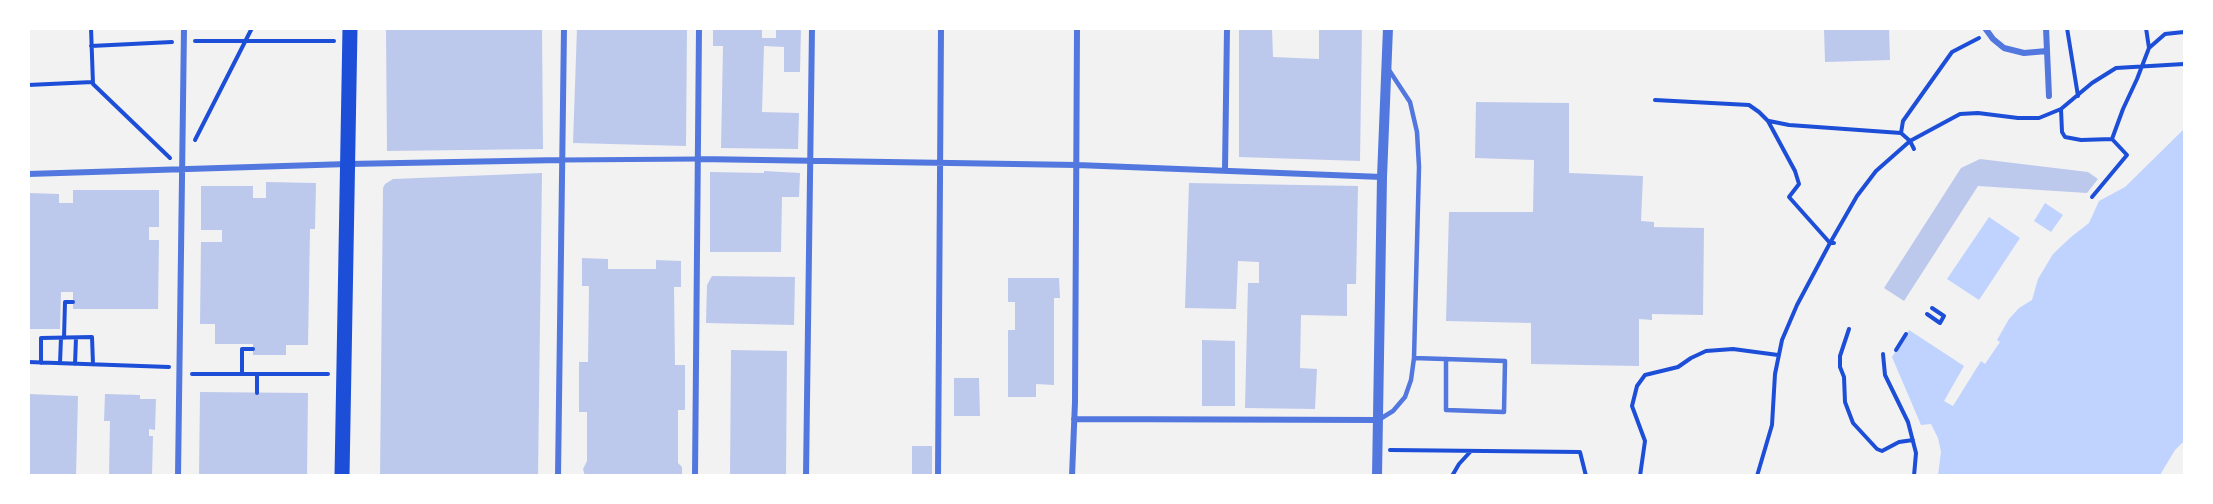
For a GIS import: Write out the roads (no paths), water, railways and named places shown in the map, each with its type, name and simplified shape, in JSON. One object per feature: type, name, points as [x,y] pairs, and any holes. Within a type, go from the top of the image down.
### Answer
[{"type":"main road","points":[[342,476],[350,35]]},
{"type":"street","points":[[177,476],[183,28]]},
{"type":"street","points":[[558,476],[564,28]]},
{"type":"street","points":[[696,476],[699,28]]},
{"type":"street","points":[[806,476],[812,28]]},
{"type":"street","points":[[938,476],[941,28]]},
{"type":"street","points":[[1072,476],[1077,28]]},
{"type":"street","points":[[1225,170],[1227,28]]},
{"type":"street","points":[[1377,476],[1382,177],[1388,28]]},
{"type":"street","points":[[2046,28],[2049,96]]},
{"type":"street","points":[[1986,31],[2004,48],[2012,51],[2024,53],[2047,51]]},
{"type":"street","points":[[28,174],[348,164],[699,159],[1077,165],[1382,177]]},
{"type":"street","points":[[1074,419],[1378,420]]},
{"type":"lane","points":[[1378,420],[1394,411],[1405,397],[1411,380],[1414,358],[1419,167],[1417,132],[1410,102],[1386,65]]},
{"type":"lane","points":[[1414,358],[1446,359],[1505,361],[1504,412],[1446,410],[1446,359]]},
{"type":"water","points":[[2184,129],[2184,441],[2175,450],[2160,475],[1938,475],[1941,452],[1938,438],[1931,424],[1921,425],[1892,357],[1909,330],[1964,366],[1944,401],[1953,406],[1981,361],[1985,364],[2000,342],[1997,340],[2009,319],[2019,308],[2032,300],[2038,279],[2053,254],[2089,223],[2099,201],[2125,187]]},
{"type":"water","points":[[2045,203],[2063,215],[2051,232],[2034,221]]},
{"type":"water","points":[[1989,217],[2020,238],[1979,300],[1947,279]]}]
